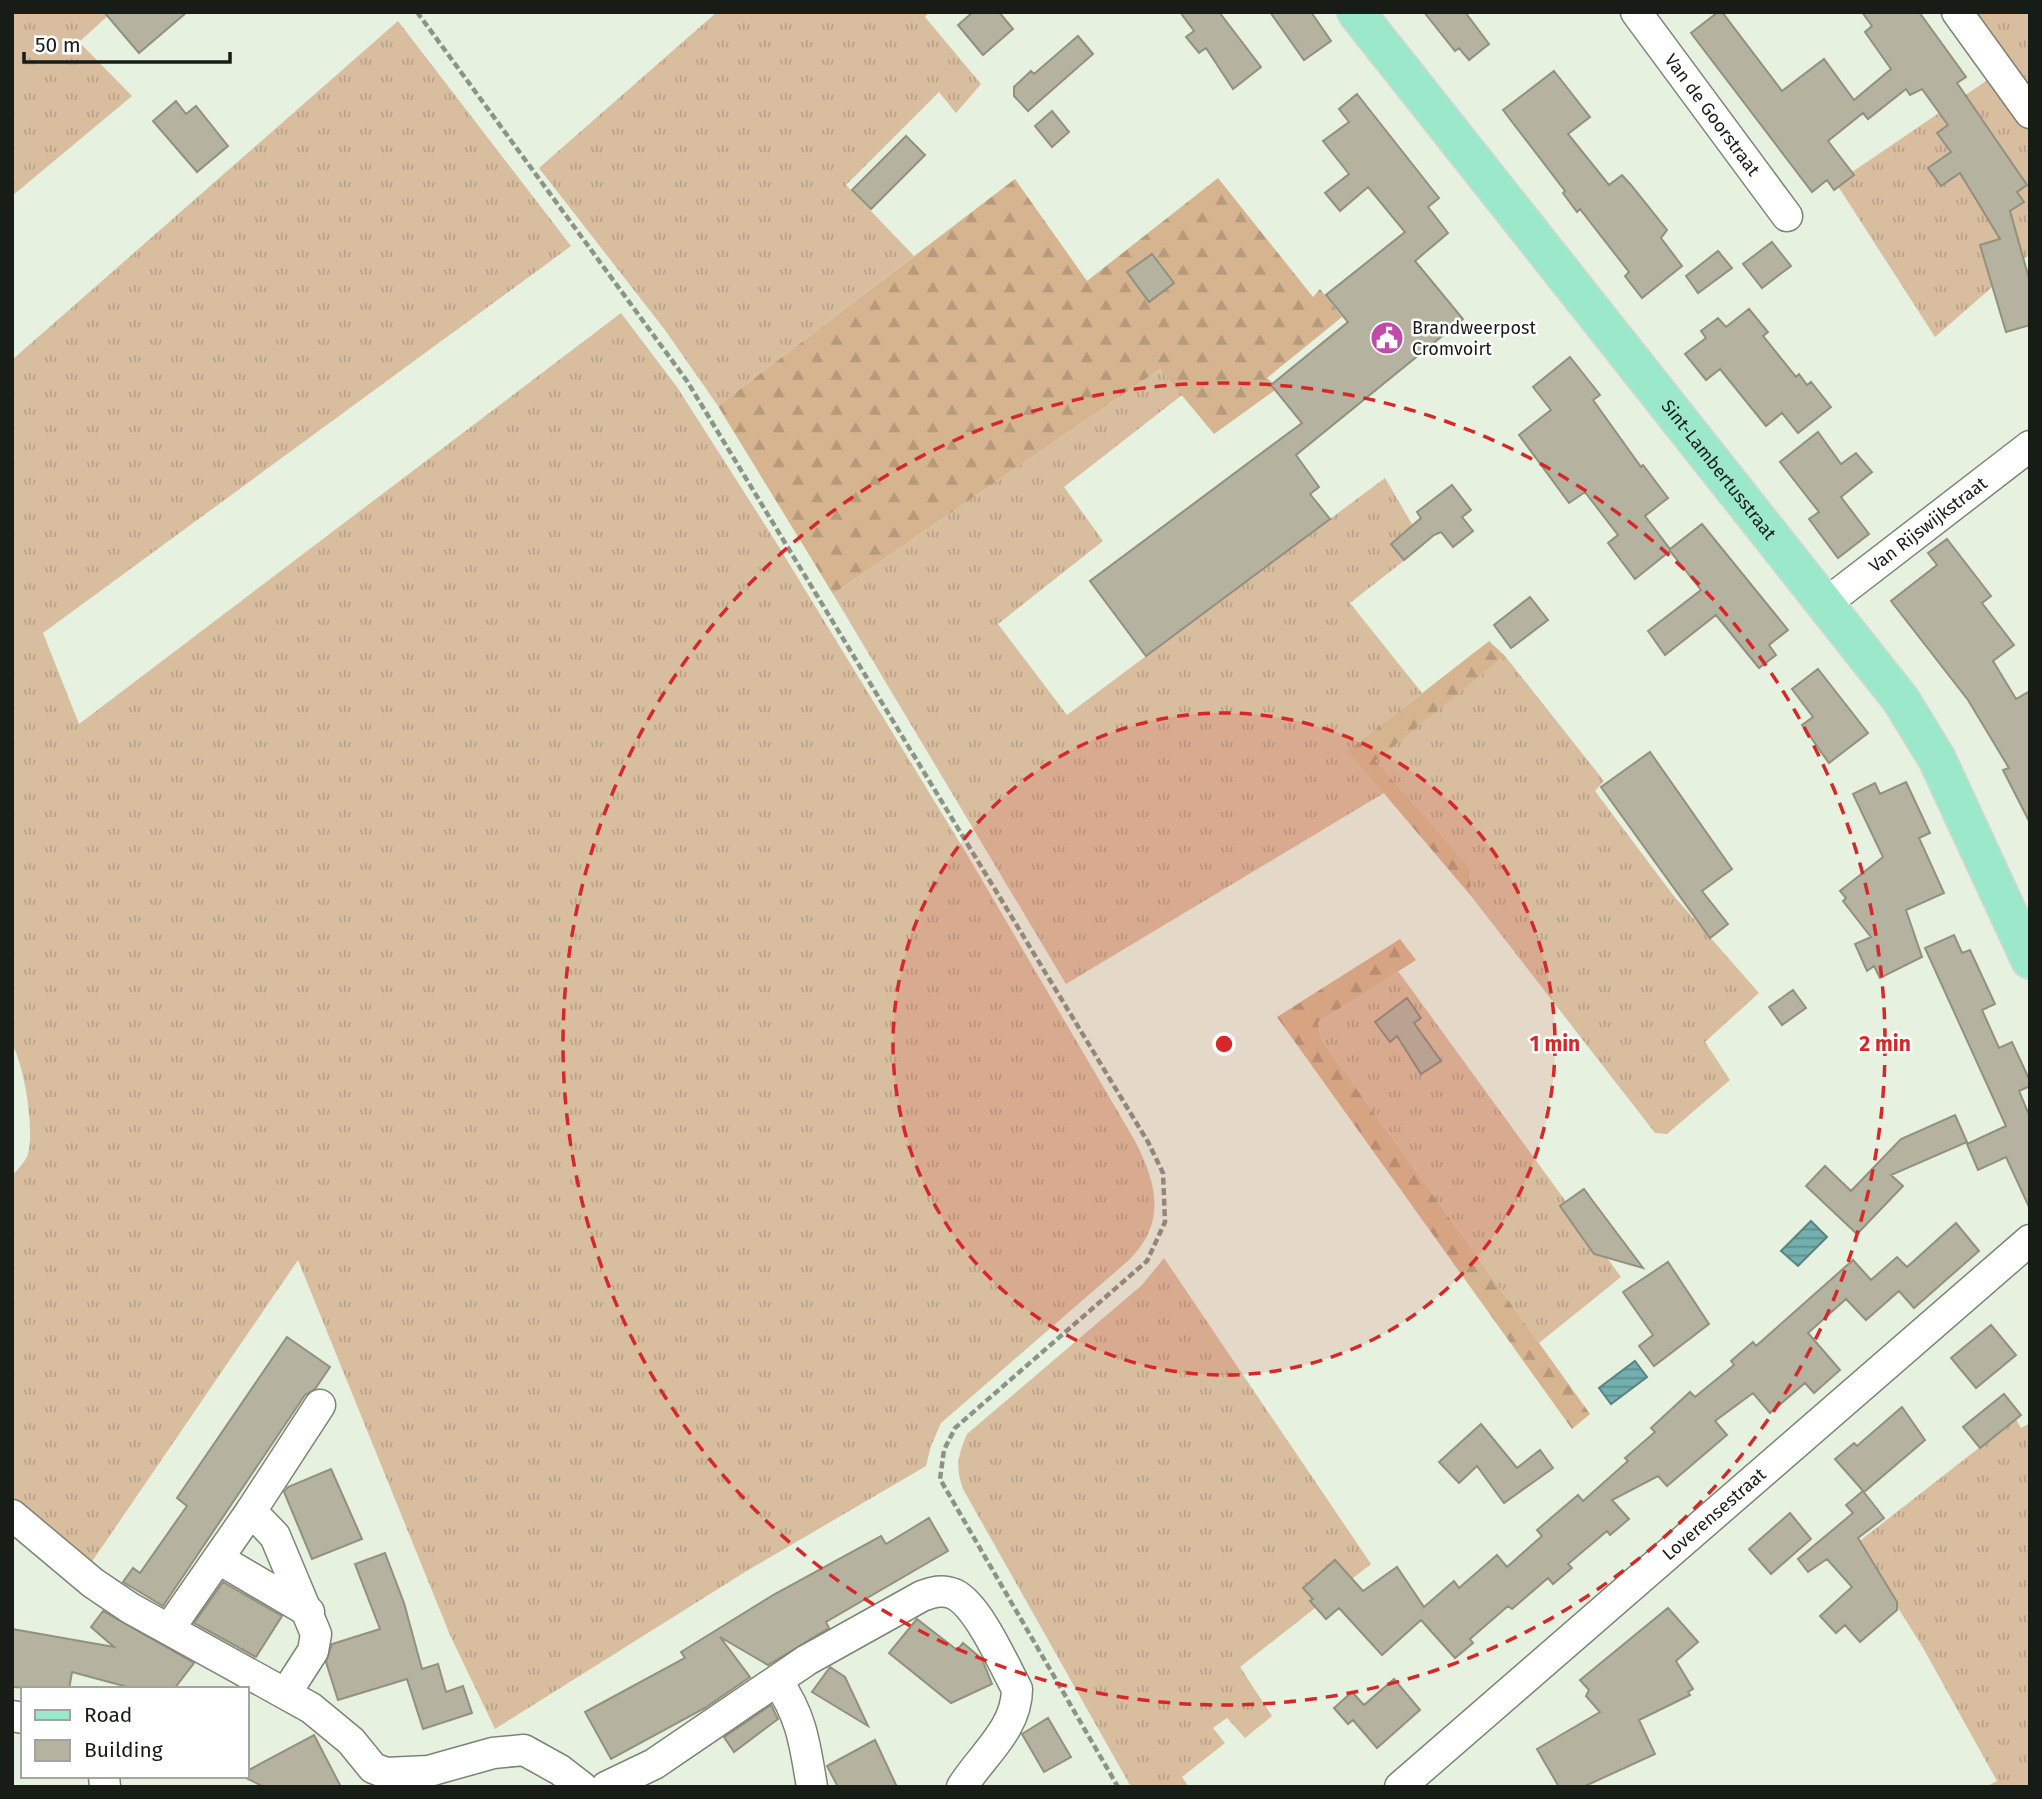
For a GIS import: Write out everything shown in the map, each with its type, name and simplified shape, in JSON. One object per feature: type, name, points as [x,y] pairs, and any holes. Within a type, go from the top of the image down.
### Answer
[{"type":"main road","name":"Sint-Lambertusstraat","points":[[1356,12],[1901,700],[1928,741],[2030,960]]},
{"type":"street","name":"Van de Goorstraat","points":[[1636,12],[1787,216]]},
{"type":"street","points":[[1957,12],[2030,113]]},
{"type":"street","name":"Van Rijswijkstraat","points":[[1825,604],[2030,446]]},
{"type":"street","name":"Loverensestraat","points":[[1400,1787],[2030,1240]]},
{"type":"street","points":[[169,1629],[219,1559],[320,1405]]},
{"type":"street","points":[[251,1511],[275,1536],[316,1634],[313,1651],[286,1693]]},
{"type":"street","points":[[12,1515],[93,1583],[169,1629],[286,1693],[330,1723],[380,1778],[429,1771],[493,1753],[524,1750],[561,1770],[582,1787]]},
{"type":"street","points":[[219,1559],[309,1612]]},
{"type":"street","points":[[606,1787],[654,1764],[807,1660],[922,1596],[938,1591],[962,1599],[1017,1689],[1017,1703],[1003,1733],[962,1787]]},
{"type":"street","points":[[777,1681],[793,1703],[801,1723],[812,1787]]},
{"type":"path","points":[[418,12],[687,381],[849,644],[1141,1130],[1163,1173],[1165,1222],[1147,1261],[955,1428],[944,1450],[940,1479],[1118,1787]]},
{"type":"green space","points":[[12,12],[112,12],[79,42],[132,96],[12,196]]},
{"type":"green space","points":[[717,12],[929,12],[925,17],[981,84],[956,113],[939,92],[846,185],[914,256],[718,406],[665,330],[539,168]]},
{"type":"green space","points":[[1971,12],[2030,12],[2030,254],[1935,337],[1836,183],[1989,79]]},
{"type":"green space","points":[[398,21],[571,246],[43,633],[79,724],[621,313],[677,387],[774,539],[968,856],[1135,1141],[1149,1172],[1154,1202],[1149,1231],[1129,1260],[941,1423],[926,1466],[745,1572],[495,1729],[450,1635],[298,1260],[91,1563],[12,1498],[12,1176],[28,1154],[30,1129],[24,1081],[12,1044],[12,360]]},
{"type":"green space","points":[[1218,178],[1313,297],[1320,289],[1342,317],[1267,378],[1278,388],[1214,434],[1160,369],[833,594],[718,406],[1015,179],[1087,281]]},
{"type":"green space","points":[[1160,369],[1182,395],[1064,487],[1103,541],[998,624],[1067,715],[1385,478],[1424,545],[1350,603],[1422,693],[1349,751],[1384,793],[1066,984],[833,594]]},
{"type":"green space","points":[[1489,641],[1505,656],[1375,761],[1470,868],[1471,896],[1348,751]]},
{"type":"green space","points":[[1505,656],[1604,781],[1595,791],[1673,895],[1759,993],[1705,1042],[1730,1080],[1667,1134],[1655,1133],[1471,896],[1470,868],[1374,761]]},
{"type":"green space","points":[[1400,939],[1416,960],[1318,1022],[1321,1039],[1590,1414],[1572,1429],[1277,1017]]},
{"type":"green space","points":[[1398,971],[1621,1277],[1539,1343],[1321,1039],[1318,1022]]},
{"type":"green space","points":[[1164,1258],[1371,1564],[1240,1667],[1272,1716],[1245,1738],[1227,1718],[1213,1728],[1225,1743],[1182,1777],[1189,1787],[1131,1787],[963,1489],[959,1461],[967,1434],[1142,1285]]},
{"type":"green space","points":[[2016,1419],[2021,1428],[2030,1423],[2030,1787],[1986,1787],[1997,1781],[1922,1646],[1857,1543]]},
{"type":"water","points":[[1811,1221],[1827,1237],[1798,1266],[1781,1251]]},
{"type":"water","points":[[1635,1361],[1647,1377],[1611,1404],[1599,1388]]},
{"type":"building","points":[[104,12],[187,12],[139,53]]},
{"type":"building","points":[[973,12],[999,12],[1013,29],[983,55],[958,25]]},
{"type":"building","points":[[1180,12],[1219,12],[1261,67],[1233,89],[1206,48],[1199,53],[1186,37],[1194,31]]},
{"type":"building","points":[[1270,12],[1311,12],[1331,41],[1304,60]]},
{"type":"building","points":[[1424,12],[1465,12],[1489,44],[1469,60],[1459,48],[1455,51]]},
{"type":"building","points":[[1718,12],[1722,12],[1782,91],[1824,59],[1854,100],[1891,69],[1865,32],[1872,26],[1862,12],[1919,12],[1966,77],[1957,83],[2027,185],[2017,192],[2024,202],[2010,211],[2030,282],[2030,325],[2006,332],[1980,245],[2000,239],[1960,173],[1941,186],[1928,168],[1951,152],[1937,133],[1948,125],[1922,89],[1910,95],[1906,89],[1868,119],[1863,113],[1828,141],[1854,175],[1834,190],[1827,180],[1812,192],[1691,33]]},
{"type":"building","points":[[1078,36],[1093,54],[1028,111],[1014,96],[1014,87],[1031,71],[1034,74]]},
{"type":"building","points":[[1554,71],[1590,117],[1568,134],[1609,185],[1622,175],[1631,185],[1667,230],[1661,238],[1682,266],[1642,298],[1625,276],[1629,272],[1580,209],[1577,212],[1563,193],[1565,191],[1503,110]]},
{"type":"building","points":[[1357,94],[1439,198],[1428,207],[1448,233],[1415,261],[1463,319],[1296,455],[1319,487],[1310,494],[1330,519],[1146,656],[1090,581],[1302,423],[1271,385],[1348,322],[1326,295],[1405,232],[1368,187],[1340,211],[1325,193],[1349,174],[1323,141],[1349,122],[1339,109]]},
{"type":"building","points":[[176,101],[186,114],[196,106],[228,146],[197,172],[153,121]]},
{"type":"building","points":[[1052,111],[1069,132],[1052,147],[1035,126]]},
{"type":"building","points":[[906,136],[925,155],[871,209],[852,190]]},
{"type":"building","points":[[1772,242],[1791,266],[1762,288],[1743,264]]},
{"type":"building","points":[[1718,251],[1732,268],[1698,293],[1686,276]]},
{"type":"building","points":[[1152,254],[1174,283],[1149,302],[1127,272]]},
{"type":"building","points":[[1749,309],[1768,332],[1763,336],[1796,377],[1799,374],[1807,385],[1811,382],[1831,407],[1798,433],[1782,413],[1766,426],[1720,369],[1706,380],[1685,354],[1706,338],[1701,331],[1718,318],[1726,327]]},
{"type":"building","points":[[1570,357],[1600,395],[1593,400],[1641,467],[1643,465],[1668,498],[1645,516],[1670,549],[1702,524],[1788,630],[1769,645],[1776,655],[1759,668],[1716,615],[1665,655],[1648,631],[1701,590],[1670,551],[1635,579],[1608,543],[1618,535],[1585,492],[1569,503],[1519,435],[1551,410],[1533,387]]},
{"type":"building","points":[[1818,432],[1841,464],[1856,453],[1872,472],[1841,497],[1869,534],[1838,558],[1809,519],[1819,512],[1780,462]]},
{"type":"building","points":[[1452,485],[1471,510],[1462,517],[1473,531],[1453,547],[1441,532],[1404,560],[1391,544],[1421,518],[1417,512]]},
{"type":"building","points":[[1947,539],[1991,596],[1982,603],[2014,645],[1993,661],[2016,699],[2030,691],[2030,823],[2003,770],[2009,768],[1968,700],[1891,601],[1937,565],[1928,553]]},
{"type":"building","points":[[1530,597],[1548,620],[1511,648],[1494,625]]},
{"type":"building","points":[[1818,669],[1868,733],[1829,763],[1802,725],[1813,717],[1792,689]]},
{"type":"building","points":[[1650,752],[1732,869],[1702,891],[1728,924],[1710,938],[1601,787]]},
{"type":"building","points":[[1906,782],[1930,833],[1919,838],[1944,893],[1906,910],[1922,957],[1880,978],[1874,966],[1867,971],[1855,944],[1871,937],[1843,901],[1846,898],[1840,891],[1883,857],[1853,794],[1875,783],[1880,794]]},
{"type":"building","points":[[1954,935],[1962,953],[1970,950],[1995,1004],[1982,1010],[1999,1048],[2012,1042],[2030,1081],[2030,1086],[2019,1091],[2030,1117],[2030,1209],[2006,1157],[1978,1170],[1967,1144],[2006,1126],[1925,948]]},
{"type":"building","points":[[1793,990],[1806,1008],[1782,1025],[1769,1007]]},
{"type":"building","points":[[1407,998],[1421,1018],[1414,1023],[1441,1061],[1421,1074],[1397,1036],[1390,1042],[1375,1022]]},
{"type":"building","points":[[1955,1115],[1967,1142],[1891,1175],[1903,1186],[1857,1234],[1806,1186],[1825,1166],[1851,1191],[1901,1139]]},
{"type":"building","points":[[1584,1189],[1643,1268],[1594,1254],[1560,1206]]},
{"type":"building","points":[[1956,1223],[1979,1251],[1914,1308],[1899,1291],[1866,1320],[1846,1299],[1808,1333],[1840,1370],[1814,1393],[1805,1383],[1770,1413],[1753,1393],[1715,1421],[1727,1435],[1667,1486],[1658,1476],[1612,1500],[1629,1519],[1610,1535],[1607,1531],[1568,1564],[1572,1568],[1553,1584],[1548,1578],[1512,1609],[1508,1606],[1470,1639],[1473,1643],[1455,1658],[1421,1620],[1382,1655],[1339,1608],[1326,1619],[1310,1601],[1313,1599],[1303,1588],[1335,1560],[1363,1591],[1397,1567],[1424,1607],[1454,1581],[1459,1588],[1497,1555],[1507,1567],[1542,1536],[1537,1530],[1578,1495],[1583,1501],[1628,1461],[1625,1458],[1655,1432],[1651,1428],[1690,1392],[1695,1397],[1734,1365],[1731,1361],[1753,1342],[1756,1346],[1853,1260],[1871,1280],[1897,1257],[1907,1267]]},
{"type":"building","points":[[1668,1262],[1709,1324],[1654,1366],[1639,1346],[1653,1335],[1623,1292]]},
{"type":"building","points":[[1991,1325],[2016,1355],[1976,1388],[1951,1358]]},
{"type":"building","points":[[287,1337],[330,1367],[315,1389],[305,1395],[163,1606],[123,1582],[133,1568],[140,1573],[187,1506],[177,1498]]},
{"type":"building","points":[[2004,1394],[2021,1415],[1980,1448],[1963,1427]]},
{"type":"building","points":[[1902,1407],[1925,1440],[1864,1492],[1835,1459],[1854,1443],[1857,1446]]},
{"type":"building","points":[[1481,1424],[1517,1468],[1540,1450],[1553,1468],[1504,1503],[1477,1466],[1459,1483],[1439,1462]]},
{"type":"building","points":[[331,1469],[362,1539],[312,1559],[284,1492],[288,1487]]},
{"type":"building","points":[[1863,1491],[1884,1518],[1858,1538],[1897,1602],[1897,1610],[1860,1642],[1845,1625],[1836,1633],[1820,1616],[1852,1587],[1827,1559],[1808,1572],[1798,1559],[1853,1513],[1846,1505]]},
{"type":"building","points":[[1790,1513],[1811,1539],[1771,1574],[1749,1549]]},
{"type":"building","points":[[929,1518],[948,1551],[826,1622],[829,1628],[768,1665],[720,1637],[750,1677],[705,1708],[611,1759],[585,1712],[685,1658],[681,1652],[773,1595],[881,1536],[886,1544]]},
{"type":"building","points":[[385,1553],[404,1603],[422,1669],[438,1664],[446,1692],[463,1686],[472,1713],[423,1729],[407,1679],[338,1700],[326,1662],[332,1644],[380,1629],[355,1564]]},
{"type":"building","points":[[223,1582],[282,1616],[256,1657],[194,1623]]},
{"type":"building","points":[[1668,1608],[1698,1642],[1676,1661],[1693,1689],[1688,1692],[1690,1695],[1639,1720],[1655,1754],[1583,1787],[1559,1787],[1537,1749],[1600,1712],[1586,1696],[1589,1690],[1580,1680]]},
{"type":"building","points":[[103,1611],[194,1663],[176,1687],[128,1687],[72,1672],[69,1687],[12,1687],[12,1629],[114,1647],[91,1627]]},
{"type":"building","points":[[917,1619],[957,1650],[963,1643],[982,1659],[992,1684],[951,1703],[889,1653]]},
{"type":"building","points":[[830,1667],[845,1677],[868,1726],[812,1692]]},
{"type":"building","points":[[1394,1679],[1420,1710],[1377,1748],[1353,1720],[1348,1724],[1334,1708],[1352,1692],[1364,1705]]},
{"type":"building","points":[[771,1705],[778,1719],[734,1752],[724,1737]]},
{"type":"building","points":[[1048,1718],[1071,1757],[1044,1772],[1022,1734]]},
{"type":"building","points":[[314,1735],[341,1787],[264,1787],[246,1778],[248,1770]]},
{"type":"building","points":[[875,1740],[897,1787],[838,1787],[827,1766]]},
{"type":"place","name":"Brandweerpost Cromvoirt","points":[[1387,338]]}]
